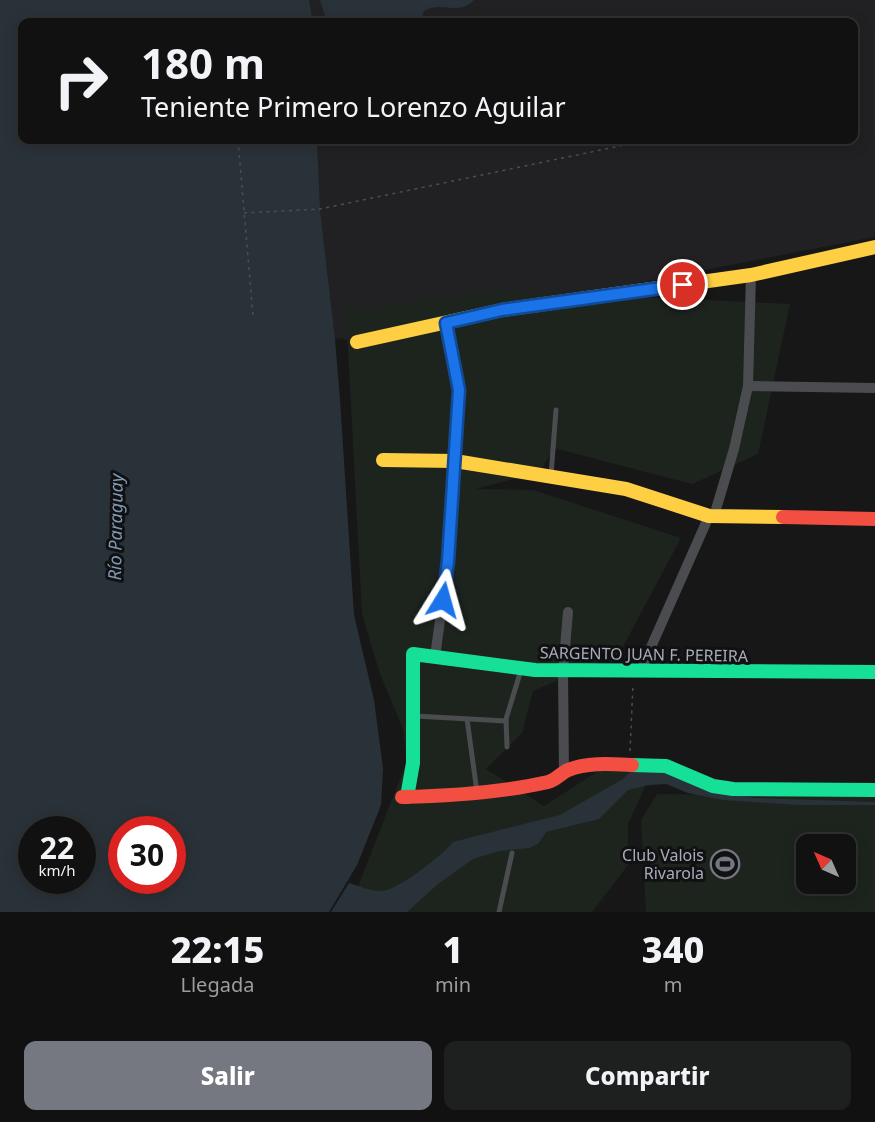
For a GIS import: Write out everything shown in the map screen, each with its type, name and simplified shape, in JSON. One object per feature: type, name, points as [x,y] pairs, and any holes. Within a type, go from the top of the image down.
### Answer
[{"type":"street","points":[[357,342],[502,310],[751,275],[875,247]]},
{"type":"street","points":[[637,672],[712,516],[734,449],[748,386],[751,275]]},
{"type":"street","points":[[435,657],[448,561],[459,390],[446,323]]},
{"type":"street","points":[[748,386],[875,388]]},
{"type":"street","points":[[383,460],[455,461],[551,476],[626,489],[712,516],[875,519]]},
{"type":"street","points":[[564,772],[563,671],[568,612]]},
{"type":"street","name":"SARGENTO JUAN F. PEREIRA","points":[[413,716],[413,654],[563,671],[875,672]]},
{"type":"street","points":[[413,716],[413,763],[404,797],[478,794],[552,781],[564,772],[599,764],[666,766],[713,786],[733,789],[875,790]]},
{"type":"lane","points":[[551,476],[556,410]]},
{"type":"lane","points":[[507,747],[506,721],[521,668]]},
{"type":"lane","points":[[413,716],[506,721]]},
{"type":"lane","points":[[467,719],[478,794]]},
{"type":"lane","points":[[499,912],[512,853]]},
{"type":"path","points":[[238,144],[253,316]]},
{"type":"path","points":[[244,213],[320,209],[629,144]]},
{"type":"path","points":[[629,764],[637,672]]},
{"type":"shaded area","points":[[309,0],[875,0],[875,237],[344,340],[343,338],[335,339],[320,209],[317,144],[858,144],[858,18],[312,18]]},
{"type":"shaded area","points":[[500,290],[790,304],[758,454],[692,484],[554,448],[540,472],[476,489],[533,490],[681,538],[619,654],[533,691],[522,733],[486,769],[544,806],[606,766],[654,767],[628,824],[628,865],[592,912],[348,912],[407,761],[403,729],[380,674],[362,614],[346,311]]},
{"type":"shaded area","name":"Club Valois Rivarola","points":[[657,794],[875,797],[875,912],[646,912],[641,820]]},
{"type":"water","name":"Río Paraguay","points":[[0,0],[309,0],[312,18],[18,18],[18,144],[317,144],[320,209],[340,400],[354,615],[374,700],[383,768],[381,805],[357,865],[329,912],[0,912]]},
{"type":"water","points":[[320,0],[474,0],[462,7],[431,8],[424,11],[422,18],[326,18]]},
{"type":"water","points":[[632,770],[659,771],[716,791],[754,798],[875,802],[875,805],[799,805],[723,800],[688,793],[666,784],[649,785],[628,790],[599,819],[546,832],[538,844],[529,848],[499,851],[473,859],[438,884],[407,912],[331,912],[349,883],[373,890],[388,890],[419,871],[453,842],[560,815],[623,779]]},
{"type":"traffic: fast","points":[[407,797],[413,763],[413,654],[535,670],[875,672]]},
{"type":"traffic: fast","points":[[632,765],[666,766],[713,786],[733,789],[875,790]]},
{"type":"traffic: slow","points":[[357,342],[502,310],[751,275],[875,247]]},
{"type":"traffic: slow","points":[[383,460],[455,461],[626,489],[709,516],[783,517]]},
{"type":"traffic: jam","points":[[783,517],[875,519]]},
{"type":"traffic: jam","points":[[402,797],[458,795],[512,789],[548,782],[568,770],[583,766],[632,765]]},
{"type":"place","name":"Club Valois Rivarola","points":[[725,864]]},
{"type":"route","points":[[443,600],[448,561],[459,390],[446,323],[502,310],[683,285]]}]
